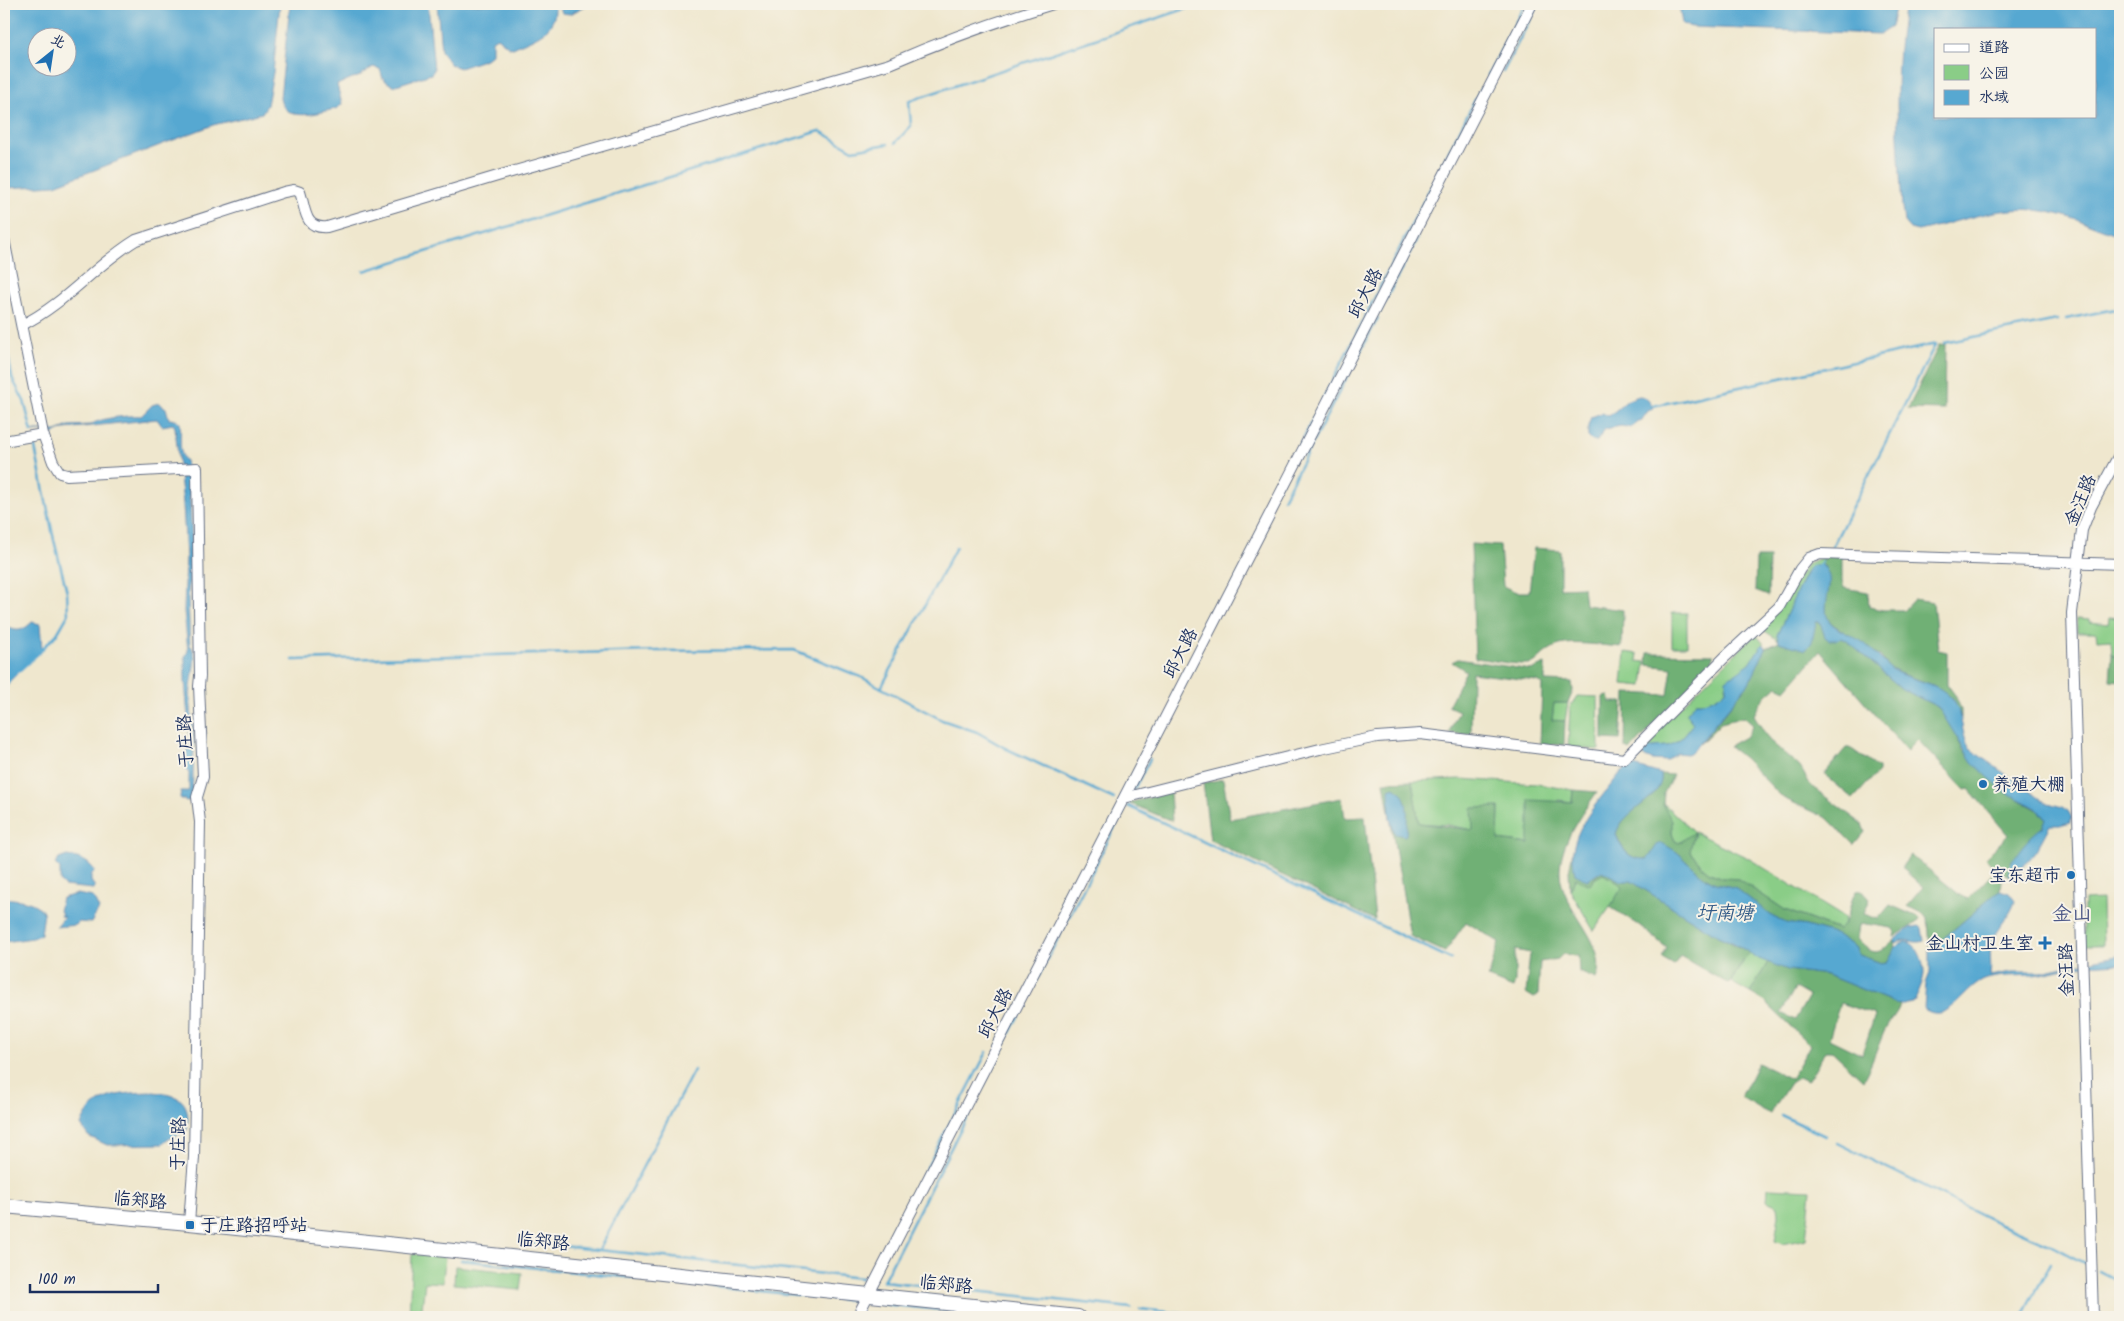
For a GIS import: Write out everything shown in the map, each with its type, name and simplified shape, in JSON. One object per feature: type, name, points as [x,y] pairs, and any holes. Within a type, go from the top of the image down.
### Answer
[{"type":"main road","name":"临郑路","points":[[4,1206],[189,1223],[1078,1317]]},
{"type":"street","points":[[22,325],[53,307],[115,253],[136,240],[284,192],[294,190],[300,192],[309,222],[313,226],[327,227],[889,64],[930,46],[1053,4]]},
{"type":"street","name":"邱大路","points":[[857,1317],[1532,4]]},
{"type":"street","points":[[4,239],[43,434],[4,441]]},
{"type":"street","name":"于庄路","points":[[43,434],[53,462],[60,473],[67,475],[197,468],[199,686],[204,777],[197,797],[200,822],[195,1127],[189,1223]]},
{"type":"street","name":"金汪路","points":[[2094,1317],[2072,613],[2082,530],[2091,506],[2120,453]]},
{"type":"street","points":[[1124,798],[1320,749],[1377,737],[1420,734],[1624,759],[1718,663],[1779,607],[1800,569],[1812,555],[2120,564]]},
{"type":"green space","points":[[1945,344],[1944,410],[1908,409],[1939,345]]},
{"type":"green space","points":[[1471,544],[1500,546],[1503,586],[1516,592],[1529,592],[1534,548],[1560,550],[1560,588],[1583,587],[1585,605],[1623,610],[1622,647],[1581,644],[1560,645],[1546,652],[1530,664],[1515,664],[1475,658]]},
{"type":"green space","points":[[1826,556],[1820,564],[1812,566],[1807,570],[1777,635],[1778,640],[1762,629],[1808,563]]},
{"type":"green space","points":[[1826,556],[1842,556],[1842,582],[1844,588],[1868,592],[1869,607],[1884,610],[1904,610],[1914,599],[1933,602],[1938,650],[1947,652],[1947,684],[1955,695],[1961,709],[1961,718],[1954,700],[1933,685],[1890,668],[1880,656],[1831,623],[1826,615],[1825,567],[1820,564]]},
{"type":"green space","points":[[1756,558],[1769,558],[1768,596],[1755,591]]},
{"type":"green space","points":[[1672,613],[1687,613],[1687,646],[1672,646]]},
{"type":"green space","points":[[2109,617],[2120,618],[2120,655],[2112,655],[2111,639],[2097,640],[2096,632],[2077,632],[2077,618],[2108,624]]},
{"type":"green space","points":[[1816,622],[1821,622],[1825,637],[1846,640],[1902,689],[1938,707],[1963,750],[2002,790],[2043,813],[2046,823],[2018,853],[2008,872],[2009,876],[1995,868],[1985,858],[2008,835],[1969,789],[1965,790],[1918,740],[1907,751],[1820,651],[1786,690],[1778,686],[1767,695],[1754,715],[1769,740],[1800,767],[1811,786],[1862,824],[1865,832],[1854,845],[1827,818],[1783,798],[1744,758],[1729,746],[1747,736],[1753,725],[1744,717],[1721,723],[1700,744],[1749,683],[1766,648],[1779,642],[1806,649]]},
{"type":"green space","points":[[1757,636],[1764,644],[1750,663],[1725,685],[1726,690],[1708,701],[1696,702],[1686,714],[1693,723],[1682,737],[1671,745],[1647,749],[1643,756],[1633,755],[1648,738],[1753,637]]},
{"type":"green space","points":[[1625,652],[1638,654],[1637,661],[1646,662],[1643,686],[1622,684]]},
{"type":"green space","points":[[1648,653],[1713,654],[1713,664],[1630,750],[1625,748],[1626,693],[1668,695],[1672,668],[1647,665]]},
{"type":"green space","points":[[2112,655],[2120,655],[2120,681],[2110,680]]},
{"type":"green space","points":[[1458,659],[1531,670],[1545,664],[1545,681],[1572,682],[1573,691],[1568,703],[1554,703],[1552,720],[1565,721],[1564,745],[1540,744],[1542,685],[1537,681],[1472,673],[1471,735],[1449,733],[1459,711],[1448,706],[1466,671],[1452,662]]},
{"type":"green space","points":[[1577,696],[1598,697],[1599,750],[1568,747],[1570,707]]},
{"type":"green space","points":[[1609,696],[1610,702],[1623,702],[1620,740],[1603,739],[1603,697]]},
{"type":"green space","points":[[1554,703],[1568,703],[1565,721],[1552,721]]},
{"type":"green space","points":[[1846,748],[1853,750],[1878,768],[1878,772],[1853,799],[1824,774]]},
{"type":"green space","points":[[1661,774],[1673,775],[1664,793],[1663,805],[1672,821],[1672,834],[1675,841],[1679,843],[1694,832],[1690,852],[1708,872],[1722,878],[1738,879],[1785,910],[1838,930],[1842,927],[1847,917],[1856,891],[1864,892],[1870,899],[1864,914],[1878,919],[1890,905],[1920,918],[1919,921],[1894,937],[1895,932],[1892,928],[1866,924],[1859,925],[1857,939],[1872,951],[1876,952],[1884,949],[1894,940],[1894,949],[1890,957],[1887,962],[1881,963],[1859,955],[1855,947],[1837,935],[1806,926],[1786,923],[1773,917],[1736,888],[1715,883],[1703,876],[1677,852],[1648,859],[1634,857],[1627,853],[1616,834],[1626,818],[1656,790],[1660,783]]},
{"type":"green space","points":[[1223,779],[1230,819],[1342,798],[1345,818],[1365,817],[1375,920],[1210,840],[1203,783]]},
{"type":"green space","points":[[1461,779],[1537,784],[1573,790],[1572,802],[1559,800],[1530,844],[1498,840],[1499,807],[1473,830],[1448,825],[1418,823],[1412,781]]},
{"type":"green space","points":[[1412,781],[1419,823],[1473,830],[1472,808],[1499,807],[1498,840],[1529,844],[1529,800],[1572,802],[1573,790],[1597,792],[1568,839],[1561,859],[1560,870],[1567,898],[1597,952],[1599,966],[1596,979],[1579,972],[1578,956],[1563,954],[1558,959],[1540,962],[1538,996],[1534,998],[1526,993],[1530,953],[1515,950],[1515,982],[1513,988],[1488,978],[1499,942],[1466,922],[1445,952],[1410,936],[1384,782]]},
{"type":"green space","points":[[1170,792],[1172,821],[1129,803]]},
{"type":"green space","points":[[1663,803],[1694,832],[1748,858],[1845,918],[1842,927],[1839,930],[1785,910],[1738,879],[1722,878],[1708,872],[1690,852],[1690,845],[1695,835],[1692,833],[1688,838],[1679,843],[1675,841]]},
{"type":"green space","points":[[1573,851],[1575,874],[1594,877],[1602,871],[1621,881],[1631,881],[1718,936],[1749,952],[1729,984],[1680,956],[1674,965],[1662,958],[1667,948],[1639,925],[1610,907],[1623,886],[1603,874],[1594,879],[1590,885],[1576,878],[1570,890],[1569,871]]},
{"type":"green space","points":[[1911,855],[1961,896],[1968,899],[1992,874],[2001,880],[2000,890],[1930,950],[1928,919],[1925,915],[1907,906],[1923,887],[1903,869],[1903,865]]},
{"type":"green space","points":[[1603,874],[1624,886],[1594,931],[1570,890],[1576,877],[1594,879]]},
{"type":"green space","points":[[2102,899],[2103,945],[2084,945],[2084,900]]},
{"type":"green space","points":[[1749,952],[1768,962],[1750,993],[1731,982]]},
{"type":"green space","points":[[1768,962],[1789,970],[1827,975],[1900,1005],[1886,1028],[1863,1080],[1832,1051],[1826,1051],[1807,1081],[1799,1077],[1790,1083],[1770,1114],[1741,1097],[1758,1063],[1791,1079],[1810,1045],[1764,1001],[1750,993]],"holes":[[[1795,988],[1809,996],[1795,1020],[1781,1013]],[[1840,1003],[1875,1015],[1862,1055],[1829,1039]]]},
{"type":"green space","points":[[1768,1188],[1811,1190],[1806,1239],[1782,1244],[1775,1241],[1779,1215],[1778,1206],[1767,1201]]},
{"type":"green space","points":[[412,1254],[445,1257],[443,1283],[425,1282],[421,1317],[409,1317]]},
{"type":"green space","points":[[455,1266],[522,1273],[520,1290],[454,1284]]},
{"type":"water","points":[[4,4],[280,4],[273,73],[267,105],[262,113],[213,125],[55,185],[8,188],[4,186]]},
{"type":"water","points":[[290,4],[428,4],[434,70],[431,74],[393,86],[383,79],[380,69],[373,67],[358,77],[337,85],[342,104],[338,108],[304,115],[289,112],[283,106],[280,98]]},
{"type":"water","points":[[437,4],[555,4],[555,14],[548,28],[536,37],[513,48],[497,37],[492,40],[492,54],[486,59],[460,68],[450,64],[441,51]]},
{"type":"water","points":[[559,4],[589,4],[570,14],[562,13]]},
{"type":"water","points":[[1679,4],[1896,4],[1891,27],[1880,34],[1692,27],[1682,24]]},
{"type":"water","points":[[1905,4],[2120,4],[2120,236],[2079,220],[2057,214],[2020,209],[1976,216],[1918,231],[1910,229],[1904,222],[1902,207],[1897,105],[1898,55]]},
{"type":"water","points":[[1639,396],[1648,400],[1653,409],[1648,411],[1641,421],[1637,421],[1631,428],[1621,426],[1605,429],[1597,441],[1592,441],[1588,437],[1588,426],[1591,417],[1602,413],[1609,416],[1628,400]]},
{"type":"water","points":[[159,403],[166,408],[169,419],[177,420],[180,423],[181,449],[183,458],[186,461],[189,483],[192,541],[188,598],[190,646],[195,658],[190,695],[194,745],[192,800],[187,801],[180,798],[181,791],[189,791],[189,773],[185,769],[186,753],[190,745],[185,681],[185,657],[188,651],[184,611],[186,558],[183,504],[175,427],[173,424],[162,426],[157,419],[64,429],[53,434],[45,431],[56,431],[69,426],[91,425],[100,420],[141,416],[152,405]]},
{"type":"water","points":[[1820,564],[1829,576],[1826,609],[1831,623],[1864,643],[1894,671],[1941,689],[1956,705],[1970,749],[2045,802],[2062,807],[2068,811],[2072,818],[2070,822],[2050,825],[2036,851],[2014,878],[2009,876],[2009,870],[2015,856],[2032,835],[2043,827],[2046,818],[2036,808],[2002,790],[1972,762],[1938,707],[1902,689],[1846,640],[1841,638],[1829,640],[1825,637],[1820,622],[1816,622],[1812,642],[1806,650],[1779,642],[1777,635],[1803,579],[1811,566]]},
{"type":"water","points":[[32,622],[40,624],[42,649],[9,682],[4,678],[4,629],[8,627],[21,630]]},
{"type":"water","points":[[1764,644],[1766,648],[1749,683],[1692,752],[1687,754],[1677,753],[1667,761],[1652,760],[1643,756],[1647,749],[1671,745],[1682,738],[1693,723],[1686,714],[1696,702],[1712,699],[1726,690],[1726,680],[1750,663]]},
{"type":"water","name":"圩南塘","points":[[1634,766],[1661,774],[1660,783],[1656,790],[1626,818],[1616,834],[1627,853],[1636,858],[1648,859],[1657,845],[1662,843],[1677,852],[1704,877],[1715,883],[1736,888],[1773,917],[1786,923],[1806,926],[1837,935],[1855,947],[1859,955],[1881,963],[1887,962],[1898,945],[1909,942],[1917,950],[1924,969],[1923,981],[1915,1001],[1900,1005],[1827,975],[1788,970],[1759,959],[1734,943],[1718,936],[1631,881],[1621,881],[1602,871],[1587,880],[1575,874],[1573,850],[1580,829],[1592,809],[1621,772]]},
{"type":"water","points":[[1394,787],[1406,801],[1405,836],[1395,834],[1390,819],[1389,789]]},
{"type":"water","points":[[67,856],[83,860],[92,867],[95,871],[91,875],[91,881],[95,887],[93,889],[64,886],[60,882],[60,869],[55,864],[59,859]]},
{"type":"water","points":[[2000,890],[2009,893],[2015,901],[1991,944],[1990,976],[2012,972],[2041,972],[2120,955],[2120,963],[2083,965],[2041,974],[1987,979],[1971,989],[1949,1009],[1933,1013],[1924,1009],[1926,983],[1930,973],[1930,950]]},
{"type":"water","points":[[77,894],[93,897],[99,909],[91,923],[79,922],[76,925],[56,927],[64,917],[60,916],[62,913],[59,911],[62,898]]},
{"type":"water","points":[[4,898],[26,901],[36,905],[44,913],[41,934],[33,938],[4,942]]},
{"type":"water","points":[[1919,926],[1922,928],[1924,941],[1903,940],[1895,943],[1894,940],[1910,928]]},
{"type":"water","points":[[153,1092],[177,1098],[182,1101],[187,1112],[187,1130],[168,1139],[163,1144],[107,1145],[88,1136],[81,1125],[86,1114],[101,1101],[120,1094]]},
{"type":"waterway","points":[[895,143],[911,126],[909,101],[1200,4]]},
{"type":"waterway","points":[[1488,75],[1525,4]]},
{"type":"waterway","points":[[1503,72],[1538,4]]},
{"type":"waterway","points":[[1279,486],[1481,88]]},
{"type":"waterway","points":[[364,271],[820,131],[853,150],[888,144]]},
{"type":"waterway","points":[[1380,311],[1417,239]]},
{"type":"waterway","points":[[2066,319],[2120,308]]},
{"type":"waterway","points":[[1283,499],[1378,318]]},
{"type":"waterway","points":[[1944,343],[2057,320]]},
{"type":"waterway","points":[[1653,406],[1936,344]]},
{"type":"waterway","points":[[4,345],[7,350],[12,378],[24,401],[32,432]]},
{"type":"waterway","points":[[1832,547],[1935,345]]},
{"type":"waterway","points":[[34,443],[67,592],[68,615],[57,634],[42,649]]},
{"type":"waterway","points":[[881,688],[956,547]]},
{"type":"waterway","points":[[4,690],[10,679],[42,650]]},
{"type":"waterway","points":[[293,660],[657,651],[794,650],[861,677],[942,720],[977,732],[1005,748],[1114,799]]},
{"type":"waterway","points":[[1133,791],[1150,759]]},
{"type":"waterway","points":[[1128,806],[1451,959]]},
{"type":"waterway","points":[[883,1281],[1122,813]]},
{"type":"waterway","points":[[869,1279],[987,1052]]},
{"type":"waterway","points":[[599,1250],[694,1070]]},
{"type":"waterway","points":[[1781,1115],[1825,1136]]},
{"type":"waterway","points":[[1837,1143],[1998,1223],[2050,1245],[2084,1263]]},
{"type":"waterway","points":[[524,1242],[870,1279]]},
{"type":"waterway","points":[[461,1260],[857,1301]]},
{"type":"waterway","points":[[2022,1317],[2051,1263]]},
{"type":"waterway","points":[[2099,1271],[2120,1282]]},
{"type":"waterway","points":[[883,1281],[1131,1308]]},
{"type":"waterway","points":[[873,1303],[1010,1317]]},
{"type":"waterway","points":[[1140,1309],[1212,1317]]},
{"type":"place","name":"养殖大棚","points":[[1983,784]]},
{"type":"place","name":"宝东超市","points":[[2071,875]]},
{"type":"place","name":"金山村卫生室","points":[[2045,943]]},
{"type":"place","name":"于庄路招呼站","points":[[190,1225]]},
{"type":"district","name":"金山","points":[[2072,913]]}]
